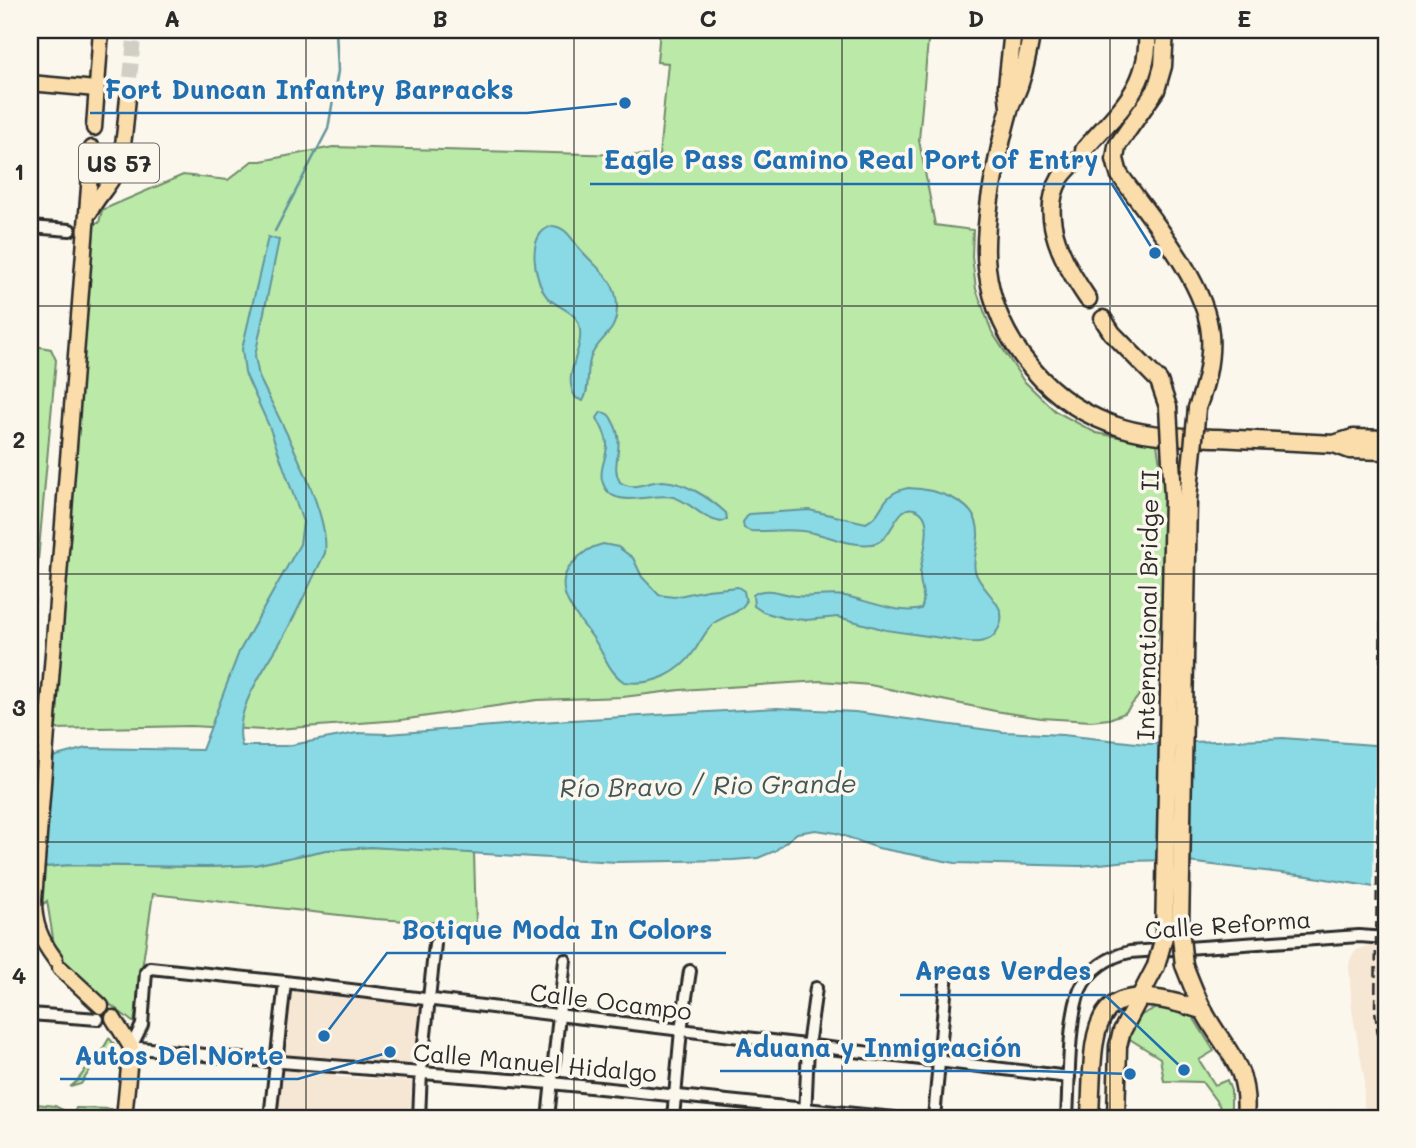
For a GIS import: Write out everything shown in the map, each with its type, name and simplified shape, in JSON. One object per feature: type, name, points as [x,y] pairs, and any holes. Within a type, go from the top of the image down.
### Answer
[{"type":"highway","points":[[1009,110],[1007,86],[1013,30]]},
{"type":"highway","points":[[1032,30],[1019,86],[1009,110],[990,199],[986,266],[1001,320],[1016,349],[1034,373],[1076,407],[1124,428],[1183,436],[1334,444],[1350,450],[1386,451]]},
{"type":"highway","points":[[1088,299],[1064,260],[1055,237],[1052,217],[1054,197],[1060,179],[1130,97],[1144,71],[1147,30]]},
{"type":"highway","points":[[1144,71],[1160,76],[1165,30]]},
{"type":"highway","name":"International Bridge II","points":[[1160,76],[1156,90],[1117,146],[1115,159],[1119,174],[1180,260],[1205,308],[1210,331],[1210,356],[1206,383],[1197,408],[1188,499],[1175,804]]},
{"type":"highway","name":"International Bridge II","points":[[1103,319],[1112,333],[1159,381],[1168,407],[1173,497],[1175,804]]},
{"type":"highway","points":[[1334,444],[1353,438],[1386,439]]},
{"type":"highway","points":[[1175,804],[1184,965],[1204,1012],[1233,1057],[1245,1082],[1245,1118]]},
{"type":"highway","points":[[1116,1118],[1118,1046],[1127,1020],[1156,965],[1164,937],[1175,804]]},
{"type":"highway","points":[[1090,1118],[1094,1044],[1105,1011],[1119,1001],[1140,997],[1177,1002],[1204,1012]]},
{"type":"main road","name":"US 57","points":[[94,128],[101,30]]},
{"type":"main road","points":[[30,83],[96,89]]},
{"type":"main road","name":"US 57","points":[[86,221],[95,201],[114,175],[119,161],[128,98]]},
{"type":"main road","name":"US 57","points":[[86,221],[92,148]]},
{"type":"main road","points":[[86,221],[32,904],[35,924],[45,946],[131,1047],[124,1118]]},
{"type":"street","points":[[30,227],[70,230]]},
{"type":"street","name":"Calle Reforma","points":[[1069,1077],[1075,1009],[1080,989],[1089,975],[1101,964],[1130,952],[1381,937]]},
{"type":"street","points":[[419,1118],[421,1071],[435,944]]},
{"type":"street","points":[[548,1118],[565,960]]},
{"type":"street","name":"Calle Ocampo","points":[[131,1047],[142,1025],[147,969],[285,982],[1069,1077]]},
{"type":"street","points":[[673,1118],[681,1030],[690,971]]},
{"type":"street","points":[[934,1118],[947,972]]},
{"type":"street","points":[[270,1118],[285,982]]},
{"type":"street","points":[[805,1114],[808,1046],[816,988]]},
{"type":"street","points":[[30,1014],[108,1017]]},
{"type":"street","name":"Calle Manuel Hidalgo","points":[[131,1047],[551,1083],[805,1114],[894,1118]]},
{"type":"street","points":[[1067,1118],[1069,1077]]},
{"type":"shaded area","points":[[1372,944],[1386,946],[1386,1118],[1328,1118],[1328,1109],[1364,1109],[1364,1076],[1352,1010],[1349,966],[1351,957],[1357,950]]},
{"type":"shaded area","points":[[289,987],[422,1003],[419,1067],[283,1055]]},
{"type":"shaded area","points":[[282,1066],[327,1069],[337,1077],[412,1081],[410,1118],[276,1118]]},
{"type":"green space","points":[[660,30],[929,30],[919,140],[935,225],[973,230],[972,257],[976,289],[992,332],[1023,380],[1055,411],[1096,433],[1157,444],[1165,496],[1162,612],[1152,673],[1146,687],[1125,713],[1109,719],[1091,721],[1041,718],[870,685],[821,681],[680,690],[623,697],[537,700],[401,720],[263,730],[191,726],[55,729],[94,223],[99,223],[102,210],[183,175],[228,180],[252,161],[333,147],[659,156],[668,63],[657,62]]},
{"type":"green space","points":[[30,345],[51,349],[56,360],[30,650]]},
{"type":"green space","points":[[371,847],[474,852],[476,925],[375,919],[153,894],[134,1023],[57,963],[47,901],[30,915],[30,868],[70,865],[254,865],[326,850]]},
{"type":"green space","points":[[1179,1005],[1193,1017],[1214,1051],[1199,1060],[1215,1085],[1227,1080],[1231,1091],[1231,1118],[1223,1118],[1219,1105],[1202,1082],[1164,1081],[1160,1058],[1125,1036],[1140,1016],[1162,1007]]},
{"type":"green space","points":[[109,1038],[116,1051],[111,1050],[102,1057],[81,1084],[70,1087],[100,1053]]},
{"type":"green space","points":[[30,1105],[55,1106],[78,1118],[30,1118]]},
{"type":"green space","points":[[76,1108],[111,1109],[103,1116],[94,1118],[80,1114],[75,1111]]},
{"type":"water","points":[[552,226],[568,234],[605,275],[616,297],[615,320],[592,354],[583,401],[576,398],[571,380],[579,344],[579,325],[574,316],[547,297],[542,290],[534,258],[538,238],[544,230]]},
{"type":"water","name":"Río Bravo / Rio Grande","points":[[268,237],[279,240],[255,356],[259,377],[312,490],[325,536],[325,553],[247,702],[240,732],[242,746],[286,746],[357,733],[388,734],[777,708],[855,712],[1004,732],[1146,744],[1283,738],[1386,746],[1386,889],[1308,876],[1170,860],[1080,866],[955,863],[878,848],[836,833],[816,830],[797,833],[775,851],[758,858],[733,860],[616,862],[371,847],[326,850],[254,865],[70,865],[30,868],[30,763],[86,748],[202,750],[239,652],[300,544],[303,522],[269,426],[245,373],[242,349]]},
{"type":"water","points":[[601,412],[610,416],[617,431],[616,468],[620,482],[630,486],[657,481],[680,484],[712,502],[726,513],[727,519],[721,522],[714,520],[673,497],[622,499],[606,490],[601,475],[607,443],[597,418]]},
{"type":"water","points":[[908,488],[953,498],[971,512],[978,533],[975,571],[1001,614],[1001,622],[992,638],[969,642],[886,630],[838,617],[806,620],[784,618],[763,612],[754,606],[753,595],[768,591],[796,596],[839,595],[893,609],[921,609],[923,600],[920,573],[927,528],[921,513],[914,509],[903,512],[885,537],[872,544],[848,542],[802,531],[750,531],[744,528],[743,522],[749,514],[809,510],[866,523],[877,514],[887,499]]},
{"type":"water","points":[[603,544],[618,547],[633,558],[642,577],[659,595],[674,597],[738,587],[744,591],[746,602],[736,612],[714,623],[689,658],[673,672],[655,680],[624,682],[611,669],[565,595],[565,575],[571,565],[581,554]]},
{"type":"pier","points":[[1375,742],[1383,742],[1381,891],[1373,890]]},
{"type":"waterway","points":[[275,231],[328,129],[338,71],[336,30]]},
{"type":"tunnel","points":[[128,98],[135,30]]},
{"type":"railway","points":[[1386,30],[1386,235]]},
{"type":"railway","points":[[1386,277],[1375,1010],[1386,1103]]},
{"type":"place","name":"Fort Duncan Infantry Barracks","points":[[625,103]]},
{"type":"place","name":"Eagle Pass Camino Real Port of Entry","points":[[1155,253]]},
{"type":"place","name":"Botique Moda In Colors","points":[[324,1036]]},
{"type":"place","name":"Autos Del Norte","points":[[390,1052]]},
{"type":"place","name":"Areas Verdes","points":[[1184,1070]]},
{"type":"place","name":"Aduana y Inmigración","points":[[1130,1074]]}]
